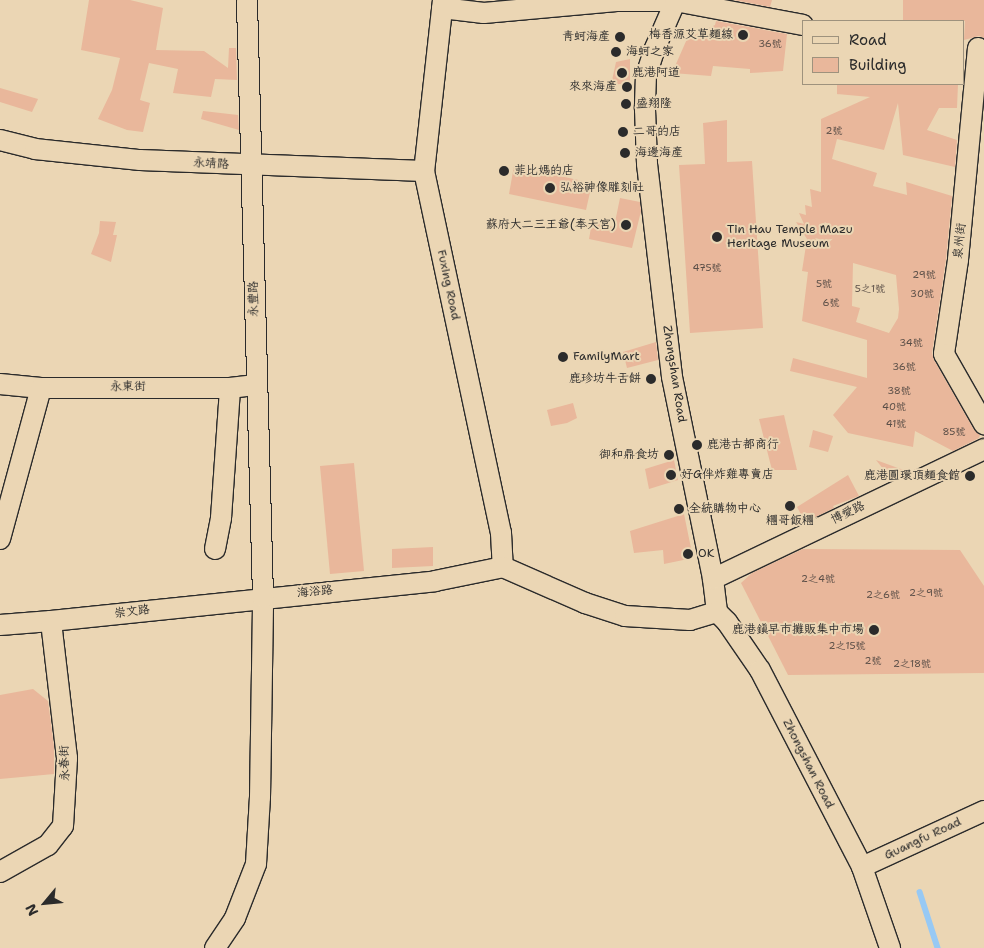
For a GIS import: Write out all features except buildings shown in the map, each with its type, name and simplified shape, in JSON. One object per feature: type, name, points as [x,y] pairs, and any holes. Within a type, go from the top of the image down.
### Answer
[{"type":"street","name":"永豐路","points":[[246,0],[263,597]]},
{"type":"street","points":[[442,4],[484,13],[616,1],[676,0],[802,26]]},
{"type":"street","name":"Zhongshan Road","points":[[676,0],[654,48],[646,75],[647,164],[672,377],[713,579],[717,612],[727,622],[760,670],[862,867],[890,948]]},
{"type":"street","name":"Fuxing Road","points":[[442,4],[424,171],[501,533],[503,567]]},
{"type":"street","name":"泉州街","points":[[975,47],[958,260],[944,354],[984,424]]},
{"type":"street","name":"永靖路","points":[[0,140],[35,149],[140,160],[251,166],[424,171]]},
{"type":"street","name":"永東街","points":[[0,384],[41,388],[230,388],[256,385]]},
{"type":"street","points":[[0,539],[41,388]]},
{"type":"street","points":[[215,549],[221,518],[230,388]]},
{"type":"street","name":"博愛路","points":[[713,579],[984,450]]},
{"type":"street","points":[[503,567],[585,603],[625,616],[690,620],[717,612]]},
{"type":"street","name":"海浴路","points":[[263,597],[435,581],[503,567]]},
{"type":"street","points":[[214,948],[235,918],[256,864],[260,796],[263,597]]},
{"type":"street","name":"崇文路","points":[[0,625],[51,622],[263,597]]},
{"type":"street","name":"永春街","points":[[0,872],[48,845],[64,826],[67,758],[51,622]]},
{"type":"street","name":"Guangfu Road","points":[[862,867],[984,810]]},
{"type":"waterway","points":[[920,892],[938,948]]},
{"type":"place","name":"梅香源艾草麵線","points":[[743,35]]},
{"type":"place","name":"青蚵海產","points":[[620,37]]},
{"type":"place","name":"海蚵之家","points":[[616,52]]},
{"type":"place","name":"鹿港阿道","points":[[622,73]]},
{"type":"place","name":"來來海產","points":[[627,87]]},
{"type":"place","name":"盛翔隆","points":[[626,104]]},
{"type":"place","name":"二哥的店","points":[[623,132]]},
{"type":"place","name":"海邊海產","points":[[625,153]]},
{"type":"place","name":"菲比媽的店","points":[[504,171]]},
{"type":"place","name":"弘裕神像雕刻社","points":[[550,188]]},
{"type":"place","name":"蘇府大二三王爺(奉天宮)","points":[[626,225]]},
{"type":"place","name":"Tin Hau Temple Mazu Heritage Museum","points":[[717,237]]},
{"type":"place","name":"FamilyMart","points":[[563,357]]},
{"type":"place","name":"鹿珍坊牛舌餅","points":[[651,379]]},
{"type":"place","name":"鹿港古都商行","points":[[697,445]]},
{"type":"place","name":"御和鼎食坊","points":[[669,455]]},
{"type":"place","name":"好G伴炸雞專賣店","points":[[671,475]]},
{"type":"place","name":"鹿港圓環頂麵食館","points":[[970,476]]},
{"type":"place","name":"糰哥飯糰","points":[[790,506]]},
{"type":"place","name":"全統購物中心","points":[[679,509]]},
{"type":"place","name":"OK","points":[[688,554]]},
{"type":"place","name":"鹿港鎮早市攤販集中市場","points":[[874,630]]}]
